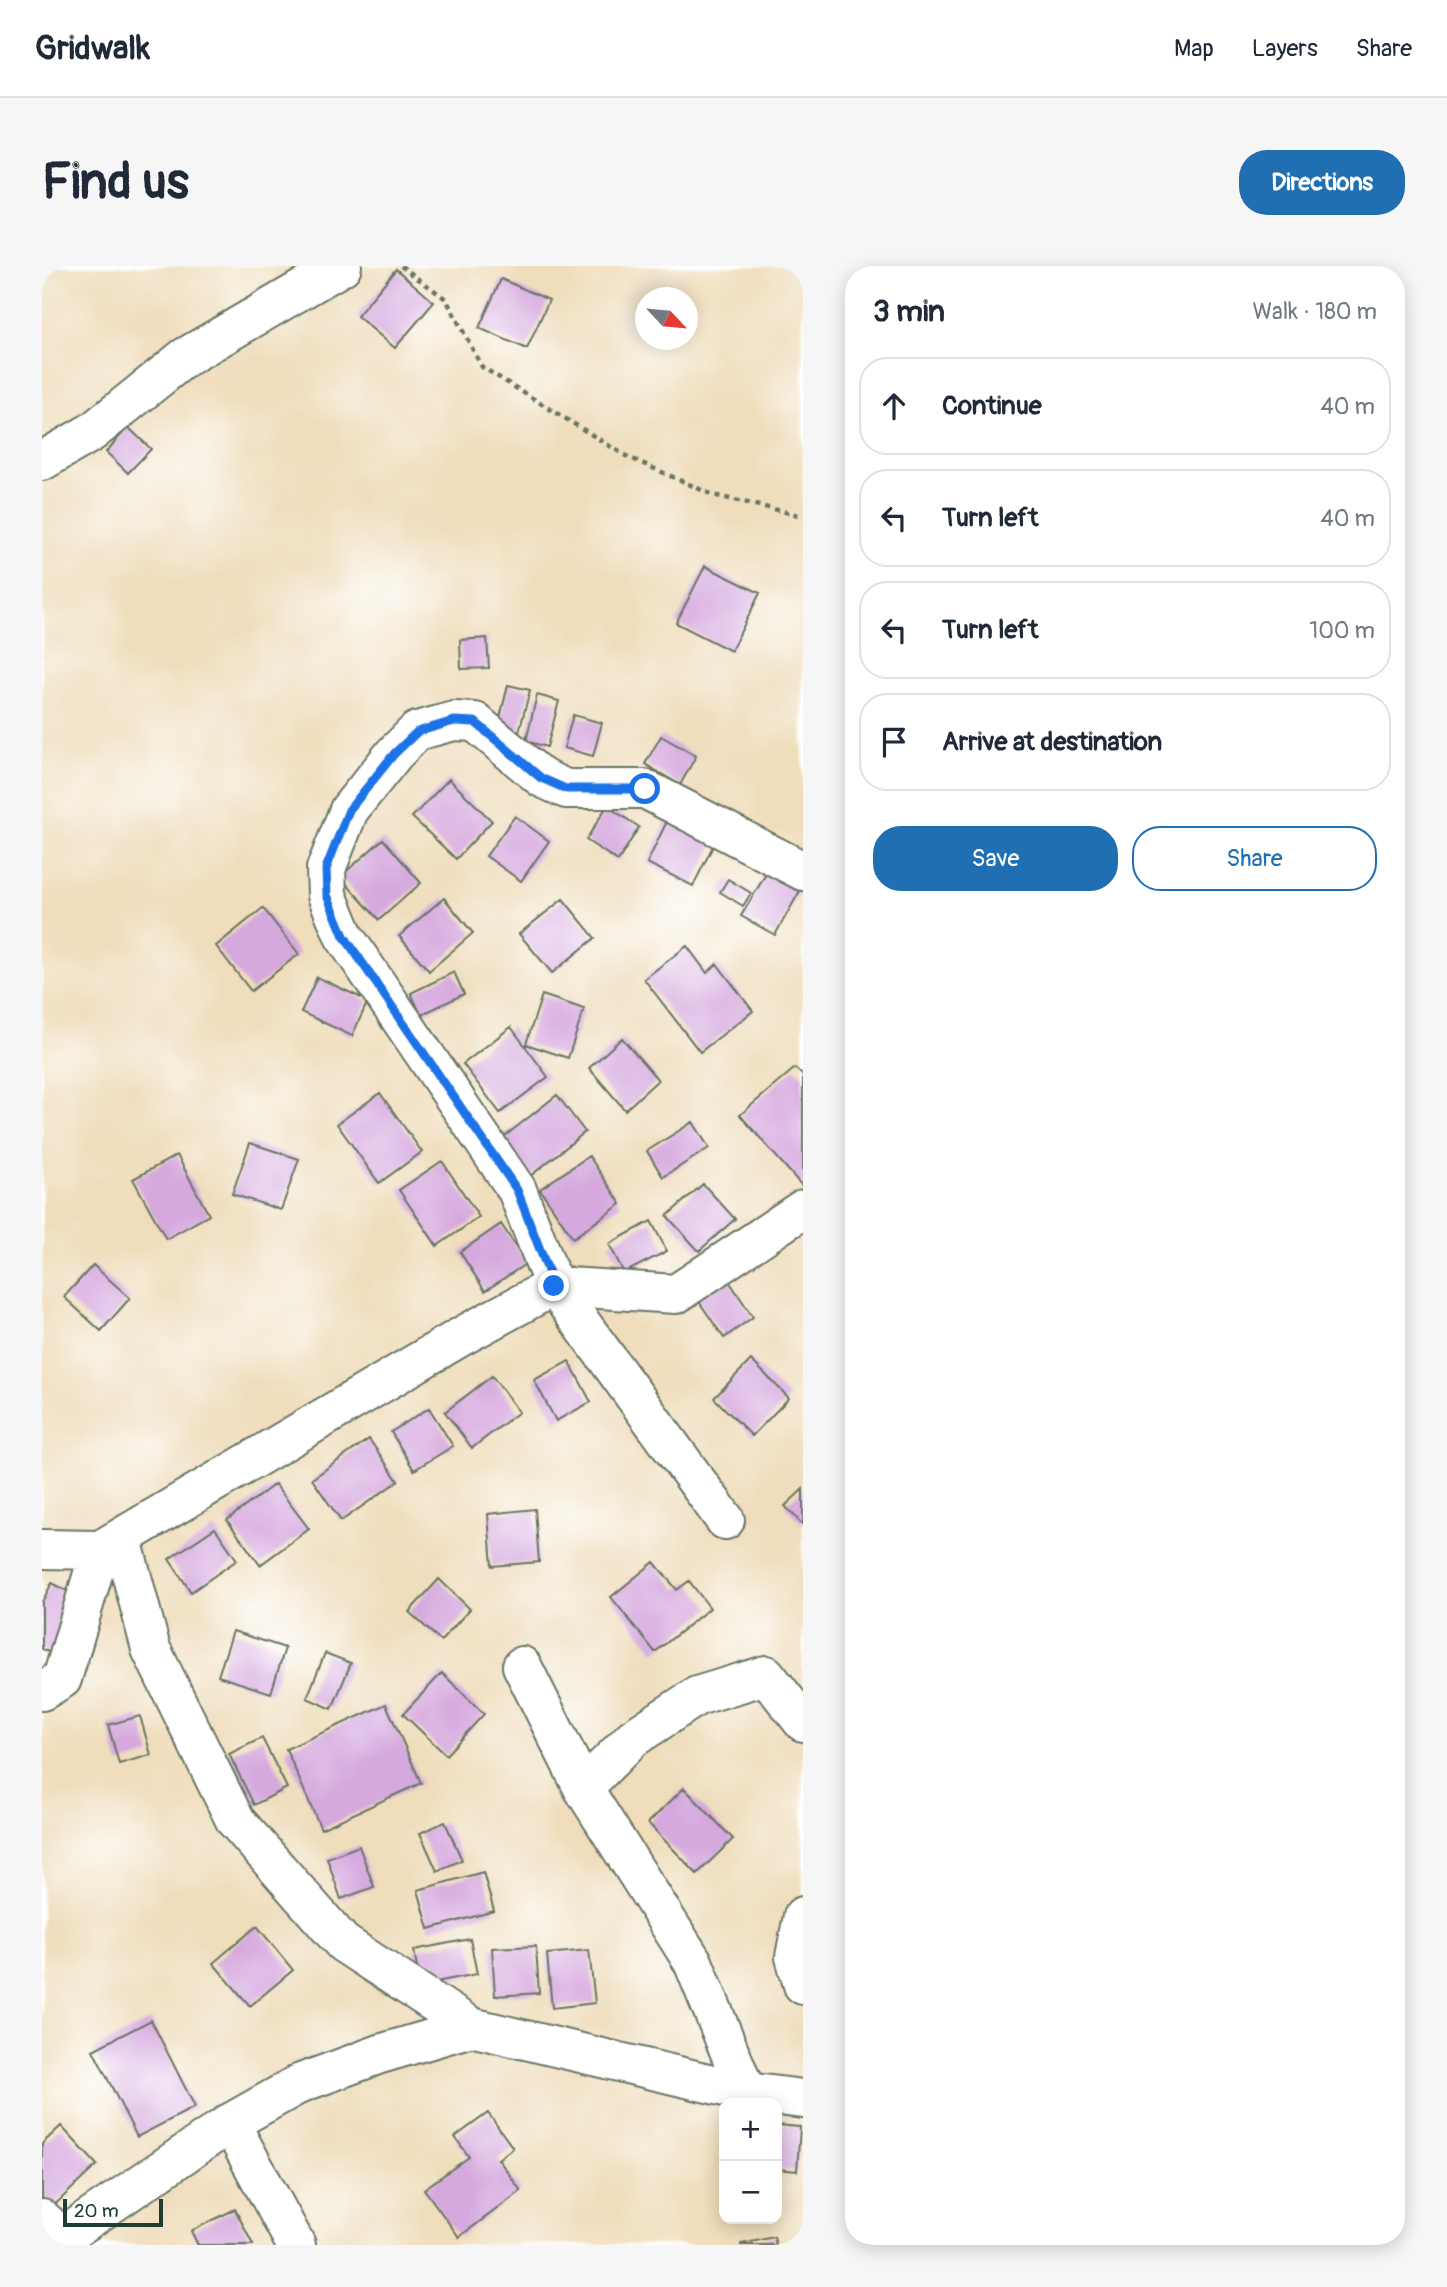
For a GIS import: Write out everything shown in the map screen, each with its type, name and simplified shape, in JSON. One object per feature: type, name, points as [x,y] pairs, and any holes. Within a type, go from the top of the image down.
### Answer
[{"type":"street","points":[[42,461],[92,432],[184,358],[342,266]]},
{"type":"street","points":[[725,1520],[554,1286],[517,1190],[344,936],[327,895],[326,869],[349,810],[394,754],[417,732],[454,721],[475,722],[541,778],[566,789],[645,789],[803,871]]},
{"type":"street","points":[[42,1549],[111,1544],[461,1336],[554,1286],[676,1294],[803,1209]]},
{"type":"street","points":[[42,1691],[62,1679],[111,1544]]},
{"type":"street","points":[[111,1544],[151,1649],[235,1821],[343,1943],[471,2027],[746,2092],[803,2099]]},
{"type":"street","points":[[522,1666],[583,1788],[693,1962],[746,2092]]},
{"type":"street","points":[[583,1788],[633,1738],[697,1696],[766,1675],[803,1722]]},
{"type":"street","points":[[803,1916],[794,1957],[803,1985]]},
{"type":"street","points":[[51,2234],[230,2123],[301,2083],[380,2054],[471,2027]]},
{"type":"street","points":[[230,2123],[296,2245]]},
{"type":"path","points":[[401,266],[446,299],[482,367],[626,456],[713,495],[803,516]]},
{"type":"building","points":[[396,269],[434,302],[395,348],[357,316]]},
{"type":"building","points":[[501,279],[549,300],[527,349],[479,328]]},
{"type":"building","points":[[128,427],[151,449],[128,473],[106,452]]},
{"type":"building","points":[[705,566],[760,593],[731,651],[676,623]]},
{"type":"building","points":[[487,638],[489,668],[461,669],[460,640]]},
{"type":"building","points":[[508,685],[530,690],[518,736],[497,730]]},
{"type":"building","points":[[537,695],[559,701],[547,747],[526,741]]},
{"type":"building","points":[[573,715],[602,723],[593,756],[564,748]]},
{"type":"building","points":[[661,736],[696,756],[680,785],[645,764]]},
{"type":"building","points":[[449,779],[492,821],[456,859],[412,817]]},
{"type":"building","points":[[607,806],[639,827],[618,861],[586,840]]},
{"type":"building","points":[[515,816],[549,841],[521,881],[486,856]]},
{"type":"building","points":[[667,821],[714,844],[693,886],[647,863]]},
{"type":"building","points":[[383,839],[421,883],[379,920],[340,877]]},
{"type":"building","points":[[769,869],[801,889],[775,935],[741,916]]},
{"type":"building","points":[[728,879],[751,893],[743,906],[720,892]]},
{"type":"building","points":[[444,898],[473,933],[429,971],[399,936]]},
{"type":"building","points":[[563,899],[595,938],[552,973],[519,934]]},
{"type":"building","points":[[263,908],[299,954],[251,991],[216,946]]},
{"type":"building","points":[[687,946],[707,973],[717,964],[753,1011],[700,1052],[644,979]]},
{"type":"building","points":[[454,972],[464,994],[421,1015],[411,993]]},
{"type":"building","points":[[317,977],[368,1001],[352,1036],[301,1012]]},
{"type":"building","points":[[542,995],[584,1009],[568,1058],[526,1044]]},
{"type":"building","points":[[511,1027],[548,1077],[500,1113],[463,1064]]},
{"type":"building","points":[[622,1038],[658,1080],[625,1110],[589,1068]]},
{"type":"building","points":[[795,1068],[803,1076],[803,1187],[740,1115]]},
{"type":"building","points":[[380,1093],[422,1152],[379,1183],[337,1124]]},
{"type":"building","points":[[557,1095],[585,1132],[529,1177],[500,1140]]},
{"type":"building","points":[[693,1122],[709,1148],[663,1177],[647,1151]]},
{"type":"building","points":[[250,1143],[299,1159],[281,1210],[232,1194]]},
{"type":"building","points":[[177,1155],[209,1215],[166,1239],[133,1179]]},
{"type":"building","points":[[589,1156],[621,1204],[573,1238],[540,1189]]},
{"type":"building","points":[[442,1161],[479,1217],[437,1246],[399,1190]]},
{"type":"building","points":[[703,1184],[735,1219],[699,1251],[667,1216]]},
{"type":"building","points":[[651,1221],[667,1251],[624,1273],[609,1244]]},
{"type":"building","points":[[501,1224],[527,1263],[485,1291],[460,1252]]},
{"type":"building","points":[[93,1265],[130,1298],[101,1331],[64,1297]]},
{"type":"building","points":[[723,1272],[753,1317],[724,1338],[693,1293]]},
{"type":"building","points":[[751,1360],[789,1398],[752,1436],[714,1398]]},
{"type":"building","points":[[569,1361],[591,1402],[556,1421],[534,1380]]},
{"type":"building","points":[[492,1376],[519,1412],[472,1448],[445,1412]]},
{"type":"building","points":[[429,1408],[453,1446],[414,1470],[391,1432]]},
{"type":"building","points":[[369,1439],[398,1481],[341,1521],[312,1479]]},
{"type":"building","points":[[275,1484],[309,1529],[260,1565],[227,1520]]},
{"type":"building","points":[[803,1489],[803,1525],[785,1506]]},
{"type":"building","points":[[535,1509],[539,1562],[492,1566],[488,1514]]},
{"type":"building","points":[[215,1528],[237,1560],[191,1592],[169,1559]]},
{"type":"building","points":[[654,1562],[677,1590],[689,1581],[710,1608],[655,1652],[611,1597]]},
{"type":"building","points":[[439,1579],[470,1609],[441,1641],[409,1612]]},
{"type":"building","points":[[52,1583],[79,1597],[50,1653],[42,1649],[42,1602]]},
{"type":"building","points":[[233,1631],[285,1648],[271,1693],[218,1676]]},
{"type":"building","points":[[325,1653],[351,1663],[332,1709],[307,1698]]},
{"type":"building","points":[[442,1673],[484,1714],[446,1755],[403,1714]]},
{"type":"building","points":[[386,1704],[421,1783],[321,1829],[286,1749]]},
{"type":"building","points":[[140,1716],[151,1755],[119,1764],[108,1725]]},
{"type":"building","points":[[262,1738],[287,1788],[254,1805],[229,1754]]},
{"type":"building","points":[[684,1788],[733,1839],[697,1874],[648,1823]]},
{"type":"building","points":[[445,1822],[462,1860],[437,1871],[420,1833]]},
{"type":"building","points":[[359,1846],[374,1887],[341,1899],[327,1858]]},
{"type":"building","points":[[483,1872],[494,1911],[429,1929],[418,1890]]},
{"type":"building","points":[[257,1926],[293,1970],[250,2006],[213,1963]]},
{"type":"building","points":[[470,1939],[477,1974],[420,1985],[414,1950]]},
{"type":"building","points":[[536,1946],[539,1993],[495,1996],[492,1948]]},
{"type":"building","points":[[589,1950],[595,2003],[552,2008],[547,1954]]},
{"type":"building","points":[[151,2020],[195,2107],[137,2137],[93,2050]]},
{"type":"building","points":[[488,2113],[513,2148],[498,2159],[521,2191],[459,2237],[424,2189],[469,2157],[455,2137]]},
{"type":"building","points":[[782,2125],[800,2127],[797,2171],[782,2170]]},
{"type":"building","points":[[61,2126],[97,2165],[46,2213],[42,2208],[42,2144]]},
{"type":"building","points":[[235,2209],[253,2245],[198,2245],[191,2231]]},
{"type":"building","points":[[774,2237],[776,2245],[741,2245],[741,2244]]},
{"type":"route","points":[[554,1286],[517,1190],[344,936],[327,895],[326,869],[349,810],[394,754],[417,732],[454,721],[475,722],[541,778],[566,789],[645,789]]}]
